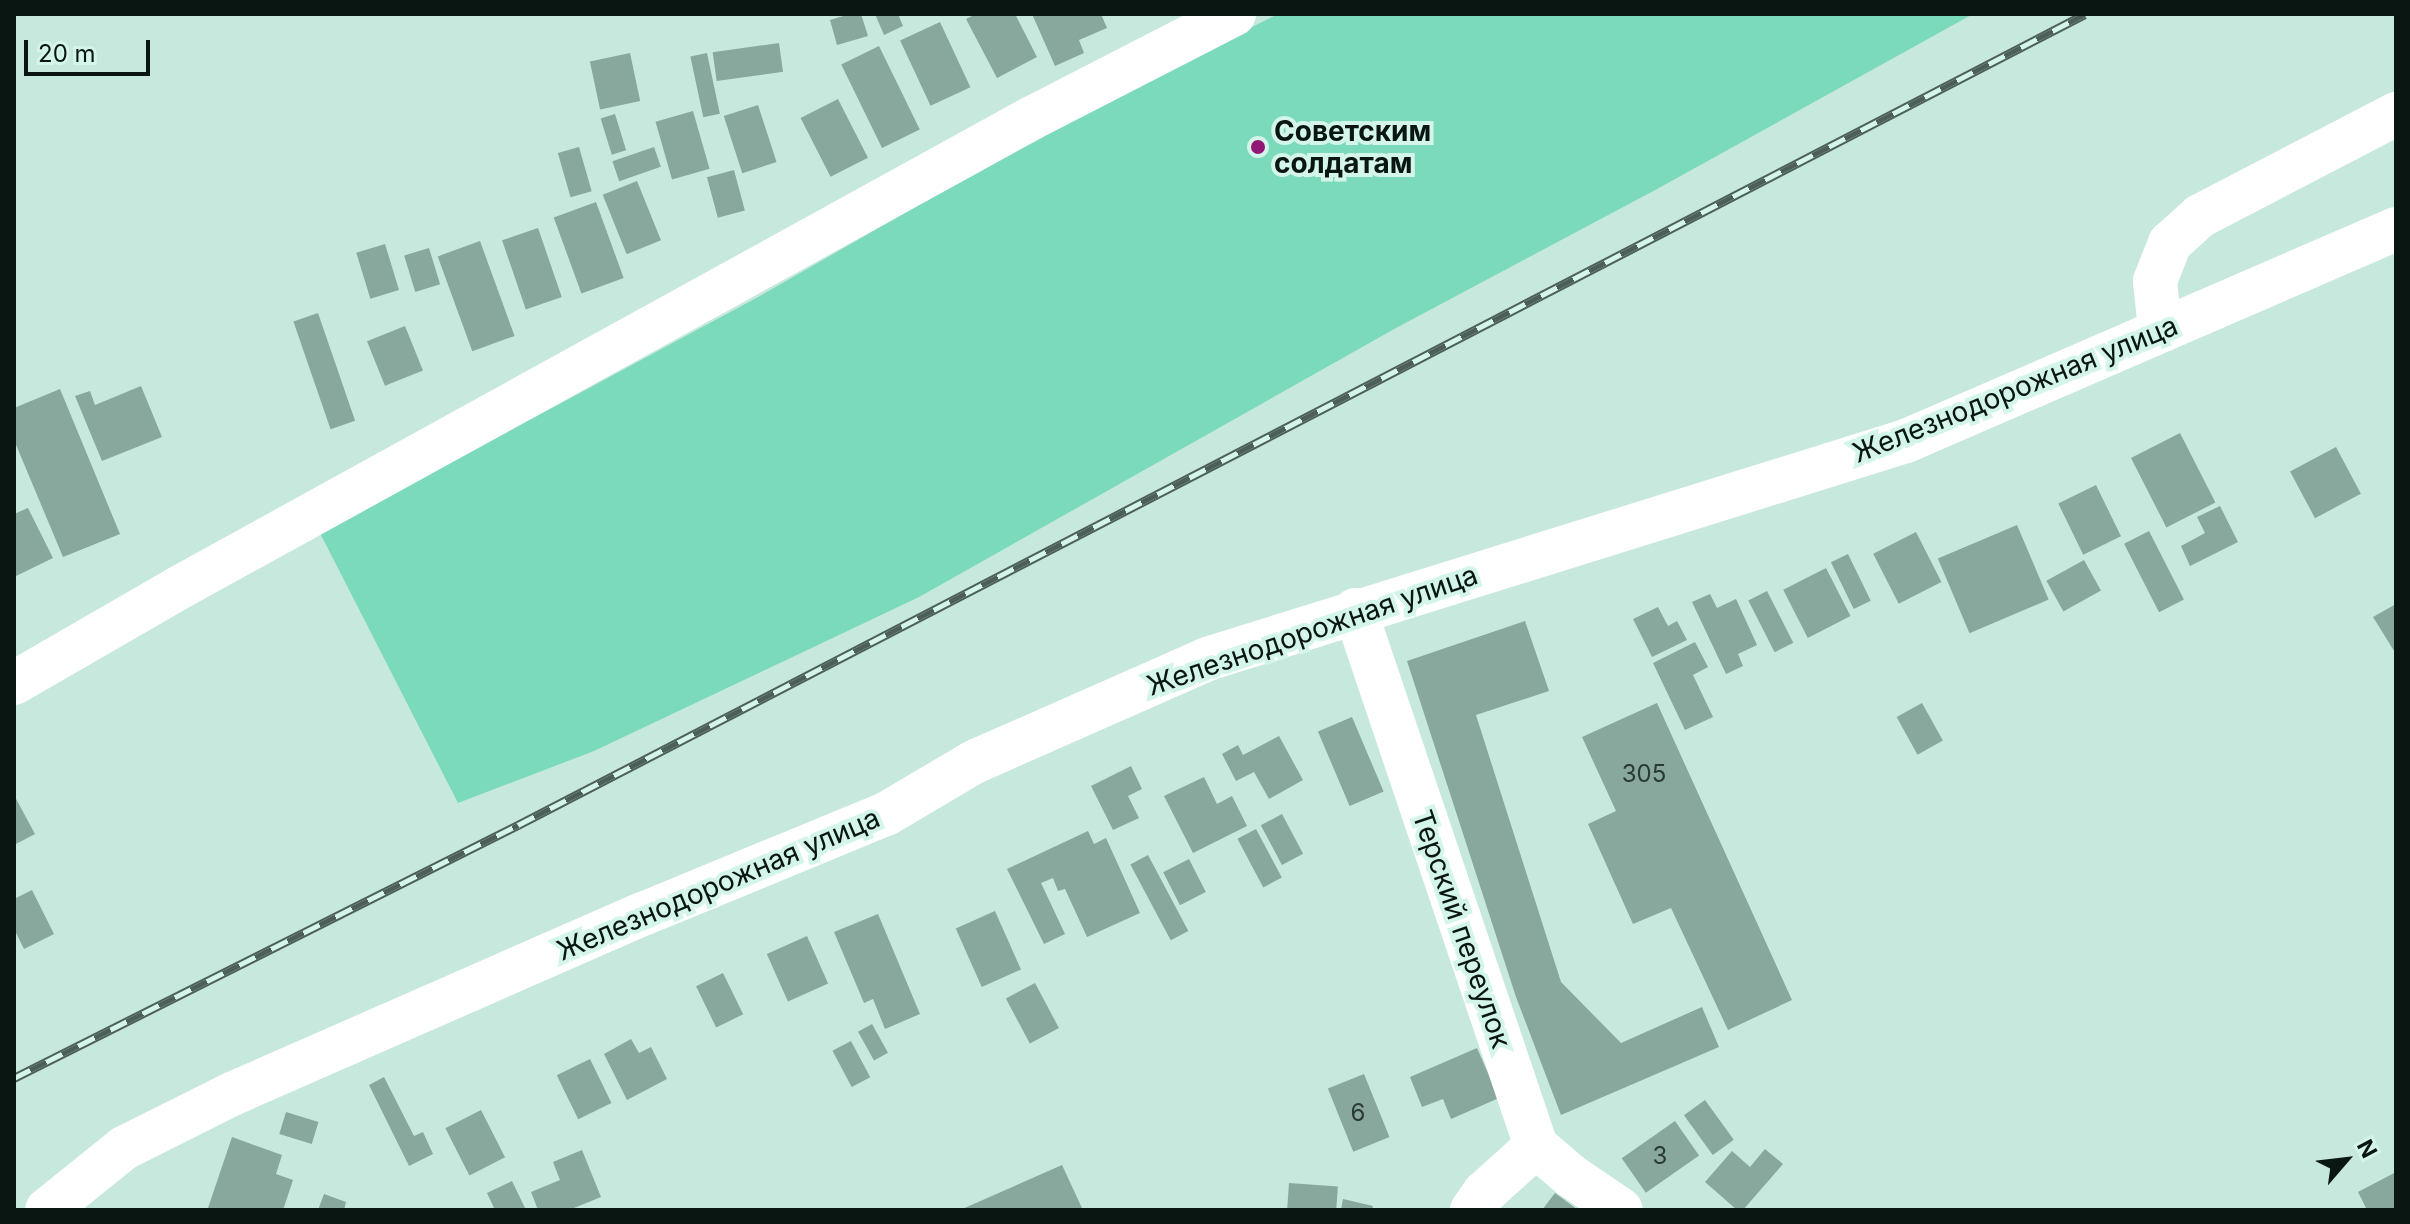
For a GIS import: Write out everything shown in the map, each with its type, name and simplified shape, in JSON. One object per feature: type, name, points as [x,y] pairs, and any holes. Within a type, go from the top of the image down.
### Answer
[{"type":"street","points":[[14,683],[182,586],[1032,118],[1234,14]]},
{"type":"street","points":[[2160,330],[2155,281],[2170,243],[2200,216],[2396,114]]},
{"type":"street","name":"Железнодорожная улица","points":[[47,1210],[124,1148],[232,1094],[643,914],[886,814],[974,762],[1207,659],[1355,610],[1906,441],[2396,229]]},
{"type":"street","name":"Терский переулок","points":[[1355,610],[1536,1146]]},
{"type":"street","points":[[1472,1210],[1484,1193],[1536,1146],[1571,1176],[1621,1210]]},
{"type":"green space","points":[[1278,14],[1973,14],[1657,189],[1396,328],[919,597],[594,751],[458,803],[320,533],[760,296],[1069,119]]},
{"type":"building","points":[[861,14],[868,36],[837,45],[830,20]]},
{"type":"building","points":[[875,14],[898,14],[903,26],[884,35]]},
{"type":"building","points":[[976,14],[1015,14],[1037,57],[997,78],[966,19]]},
{"type":"building","points":[[1032,14],[1101,14],[1107,28],[1079,40],[1084,53],[1055,66]]},
{"type":"building","points":[[940,22],[970,87],[931,106],[900,41]]},
{"type":"building","points":[[779,43],[783,72],[717,81],[713,52]]},
{"type":"building","points":[[879,46],[920,130],[882,148],[841,64]]},
{"type":"building","points":[[630,53],[640,101],[600,109],[590,62]]},
{"type":"building","points":[[707,53],[720,114],[703,117],[690,57]]},
{"type":"building","points":[[838,99],[868,158],[831,177],[801,118]]},
{"type":"building","points":[[758,105],[777,162],[742,173],[724,116]]},
{"type":"building","points":[[693,111],[710,169],[672,179],[656,122]]},
{"type":"building","points":[[615,114],[626,150],[612,155],[601,118]]},
{"type":"building","points":[[579,147],[592,191],[571,197],[558,153]]},
{"type":"building","points":[[654,147],[661,167],[619,181],[612,161]]},
{"type":"building","points":[[734,170],[745,211],[718,218],[707,177]]},
{"type":"building","points":[[637,181],[661,240],[627,254],[603,195]]},
{"type":"building","points":[[596,202],[624,278],[581,294],[554,217]]},
{"type":"building","points":[[538,228],[562,297],[526,309],[502,240]]},
{"type":"building","points":[[480,241],[515,336],[472,351],[438,256]]},
{"type":"building","points":[[385,244],[399,290],[370,299],[356,253]]},
{"type":"building","points":[[429,248],[440,284],[415,292],[404,256]]},
{"type":"building","points":[[318,313],[355,421],[331,429],[293,321]]},
{"type":"building","points":[[405,326],[423,371],[385,386],[367,341]]},
{"type":"building","points":[[141,386],[162,437],[102,461],[75,396],[90,391],[95,405]]},
{"type":"building","points":[[60,389],[120,534],[63,557],[14,440],[14,408]]},
{"type":"building","points":[[2180,433],[2215,502],[2166,527],[2131,458]]},
{"type":"building","points":[[2336,447],[2361,494],[2315,518],[2290,471]]},
{"type":"building","points":[[2096,485],[2121,536],[2083,555],[2058,503]]},
{"type":"building","points":[[2220,506],[2238,542],[2190,566],[2181,546],[2205,533],[2197,517]]},
{"type":"building","points":[[28,508],[53,558],[16,576],[14,514]]},
{"type":"building","points":[[2017,525],[2049,600],[1969,633],[1938,559]]},
{"type":"building","points":[[2149,531],[2184,600],[2159,612],[2124,544]]},
{"type":"building","points":[[1916,532],[1941,582],[1899,604],[1873,554]]},
{"type":"building","points":[[1848,554],[1871,601],[1854,609],[1831,562]]},
{"type":"building","points":[[2084,560],[2101,591],[2063,611],[2046,581]]},
{"type":"building","points":[[1826,568],[1851,616],[1808,638],[1783,590]]},
{"type":"building","points":[[1767,591],[1793,643],[1775,652],[1748,601]]},
{"type":"building","points":[[1710,594],[1717,608],[1736,599],[1757,645],[1738,654],[1743,666],[1726,674],[1692,602]]},
{"type":"building","points":[[2396,604],[2396,654],[2373,617]]},
{"type":"building","points":[[1658,607],[1668,626],[1677,621],[1687,640],[1652,657],[1633,619]]},
{"type":"building","points":[[1525,621],[1549,691],[1476,715],[1561,982],[1621,1043],[1702,1007],[1719,1047],[1561,1115],[1516,997],[1407,661]]},
{"type":"building","points":[[1695,642],[1708,667],[1693,675],[1713,717],[1685,730],[1653,663]]},
{"type":"building","points":[[1657,703],[1792,1000],[1728,1030],[1671,908],[1633,924],[1588,824],[1616,811],[1582,737]]},
{"type":"building","points":[[1922,703],[1943,741],[1917,755],[1897,717]]},
{"type":"building","points":[[1352,717],[1384,792],[1350,806],[1318,731]]},
{"type":"building","points":[[1279,736],[1303,780],[1269,799],[1254,772],[1236,781],[1222,754],[1238,745],[1243,755]]},
{"type":"building","points":[[1131,766],[1142,789],[1128,796],[1139,818],[1113,830],[1091,786]]},
{"type":"building","points":[[1204,777],[1217,804],[1232,796],[1247,826],[1193,853],[1164,796]]},
{"type":"building","points":[[14,795],[35,834],[14,845]]},
{"type":"building","points":[[1282,814],[1303,854],[1282,865],[1261,825]]},
{"type":"building","points":[[1256,829],[1282,878],[1263,887],[1237,839]]},
{"type":"building","points":[[1088,831],[1094,844],[1106,838],[1140,913],[1087,937],[1065,889],[1058,891],[1053,878],[1041,883],[1065,934],[1044,944],[1007,869]]},
{"type":"building","points":[[1148,855],[1188,931],[1171,940],[1130,864]]},
{"type":"building","points":[[1189,859],[1206,892],[1180,905],[1163,872]]},
{"type":"building","points":[[32,890],[54,934],[24,949],[14,929],[14,899]]},
{"type":"building","points":[[995,911],[1021,969],[982,987],[956,928]]},
{"type":"building","points":[[878,914],[920,1014],[885,1029],[873,999],[864,1003],[834,932]]},
{"type":"building","points":[[807,936],[828,984],[788,1001],[767,954]]},
{"type":"building","points":[[723,973],[743,1014],[716,1027],[696,986]]},
{"type":"building","points":[[1035,983],[1059,1028],[1030,1044],[1006,998]]},
{"type":"building","points":[[872,1024],[888,1053],[874,1061],[858,1032]]},
{"type":"building","points":[[631,1039],[639,1053],[651,1047],[667,1079],[627,1100],[604,1054]]},
{"type":"building","points":[[851,1041],[870,1077],[852,1087],[832,1051]]},
{"type":"building","points":[[1477,1048],[1499,1098],[1451,1119],[1443,1099],[1422,1107],[1410,1077]]},
{"type":"building","points":[[590,1059],[611,1103],[578,1119],[557,1075]]},
{"type":"building","points":[[1364,1074],[1389,1137],[1353,1152],[1328,1089]]},
{"type":"building","points":[[384,1077],[414,1136],[423,1132],[433,1154],[409,1166],[369,1085]]},
{"type":"building","points":[[1705,1100],[1734,1140],[1713,1155],[1684,1115]]},
{"type":"building","points":[[481,1110],[505,1157],[469,1175],[445,1128]]},
{"type":"building","points":[[286,1112],[319,1122],[312,1144],[279,1134]]},
{"type":"building","points":[[1675,1121],[1699,1155],[1646,1193],[1622,1158]]},
{"type":"building","points":[[232,1137],[282,1155],[276,1174],[293,1180],[283,1210],[208,1208]]},
{"type":"building","points":[[1765,1149],[1783,1164],[1743,1210],[1737,1210],[1705,1182],[1732,1151],[1750,1167]]},
{"type":"building","points":[[582,1150],[601,1197],[569,1210],[538,1210],[531,1192],[560,1180],[553,1162]]},
{"type":"building","points":[[1062,1165],[1082,1208],[1078,1210],[960,1210]]},
{"type":"building","points":[[2396,1172],[2396,1210],[2367,1210],[2358,1192]]},
{"type":"building","points":[[512,1181],[526,1210],[495,1210],[487,1193]]},
{"type":"building","points":[[1289,1183],[1338,1186],[1336,1210],[1287,1210]]},
{"type":"building","points":[[1555,1193],[1578,1210],[1542,1210]]},
{"type":"building","points":[[324,1194],[346,1202],[344,1210],[318,1210]]},
{"type":"building","points":[[1343,1199],[1373,1206],[1372,1210],[1341,1210]]},
{"type":"railway","points":[[14,1078],[518,825],[2085,14]]},
{"type":"place","name":"Советским солдатам","points":[[1258,147]]}]
